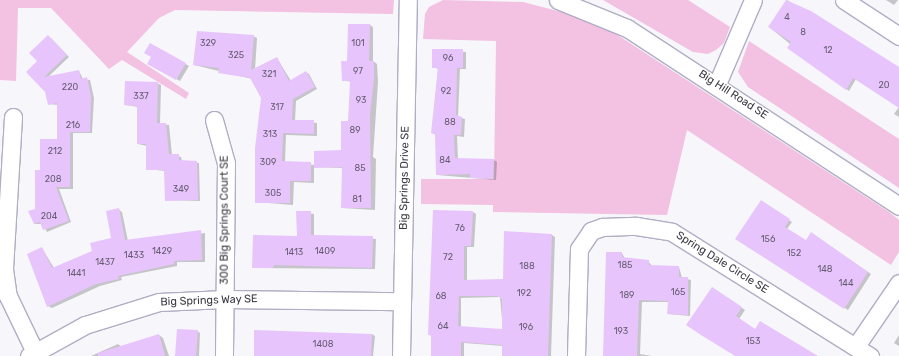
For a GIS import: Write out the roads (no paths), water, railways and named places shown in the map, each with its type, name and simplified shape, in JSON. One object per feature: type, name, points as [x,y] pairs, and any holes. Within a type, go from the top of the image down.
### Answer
[{"type":"street","name":"Big Springs Drive SE","points":[[400,356],[408,0]]},
{"type":"street","name":"Big Hill Road SE","points":[[558,0],[611,19],[716,84],[899,206]]},
{"type":"street","points":[[716,84],[753,0]]},
{"type":"street","points":[[844,0],[899,36]]},
{"type":"street","points":[[13,117],[4,269],[10,302],[32,354]]},
{"type":"street","name":"300 Big Springs Court SE","points":[[214,120],[226,163],[224,356]]},
{"type":"street","name":"Spring Dale Circle SE","points":[[576,356],[579,249],[591,231],[602,227],[636,226],[672,232],[870,356]]},
{"type":"street","points":[[856,346],[899,283]]},
{"type":"street","name":"Big Springs Way SE","points":[[32,354],[85,325],[126,310],[159,302],[225,299],[401,301]]}]
